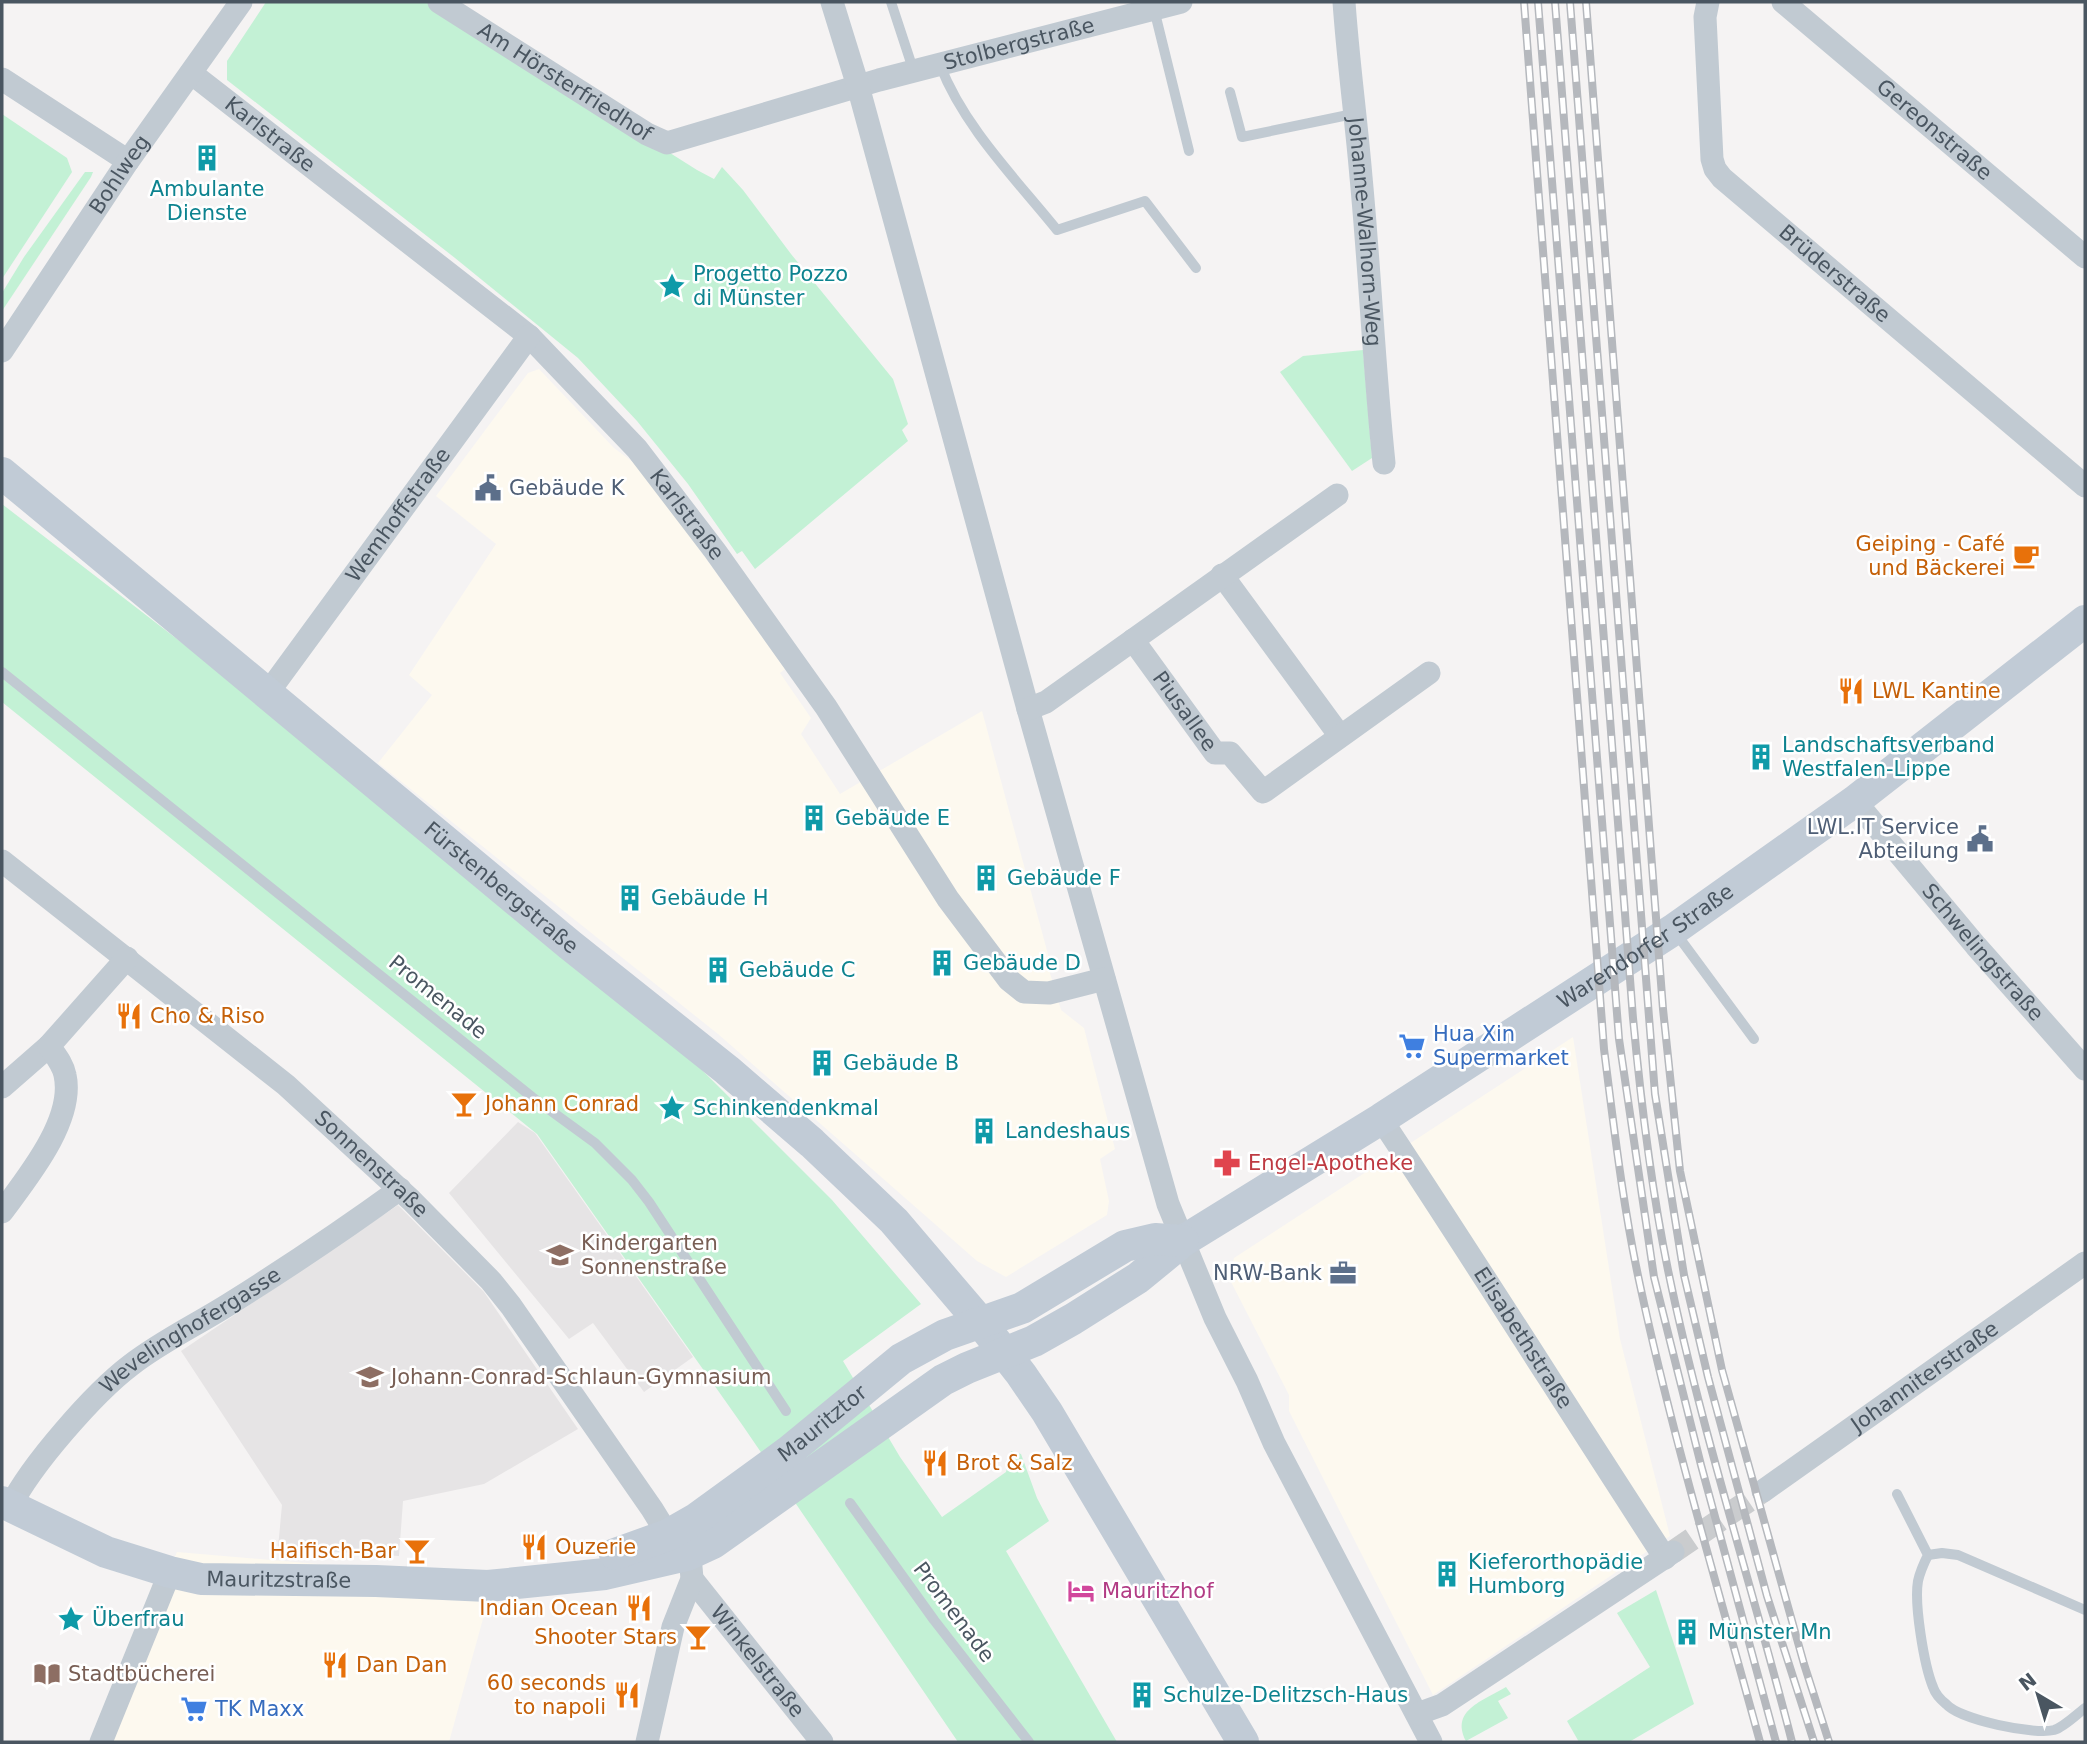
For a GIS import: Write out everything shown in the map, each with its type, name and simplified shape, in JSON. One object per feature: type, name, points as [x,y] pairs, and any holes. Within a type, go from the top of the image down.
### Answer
[{"type":"main road","name":"Fürstenbergstraße","points":[[2,473],[271,690],[570,945],[727,1070],[812,1143],[894,1221],[981,1323],[1047,1412],[1243,1742]]},
{"type":"main road","name":"Warendorfer Straße","points":[[1183,1241],[1381,1119],[1673,930],[1855,801],[2083,628]]},
{"type":"main road","name":"Mauritztor","points":[[682,1556],[691,1522],[779,1459],[901,1359],[945,1335],[1022,1308],[1125,1246],[1155,1239],[1183,1241]]},
{"type":"main road","name":"Mauritztor","points":[[682,1556],[734,1529],[933,1387],[967,1368],[1034,1341],[1084,1313],[1138,1278],[1183,1241]]},
{"type":"main road","name":"Mauritzstraße","points":[[6,1504],[106,1552],[201,1579],[505,1585],[562,1577],[603,1559],[682,1556]]},
{"type":"street","name":"Bohlweg","points":[[2,351],[128,161],[241,2]]},
{"type":"street","name":"Am Hörsterfriedhof","points":[[439,2],[647,134],[667,143],[858,86]]},
{"type":"street","points":[[831,2],[858,86],[1028,709],[1168,1204],[1215,1318],[1274,1443],[1431,1742]]},
{"type":"street","name":"Stolbergstraße","points":[[858,86],[1181,2]]},
{"type":"street","name":"Johanne-Walhorn-Weg","points":[[1344,2],[1384,463]]},
{"type":"street","name":"Brüderstraße","points":[[1708,2],[1704,17],[1712,159],[1722,178],[2085,486]]},
{"type":"street","name":"Gereonstraße","points":[[1783,2],[2085,257]]},
{"type":"street","name":"Karlstraße","points":[[191,73],[529,336],[638,449],[826,708],[948,899],[1009,979],[1024,992],[1049,993],[1104,979]]},
{"type":"street","points":[[2,79],[128,161]]},
{"type":"street","name":"Wemhoffstraße","points":[[271,690],[529,336]]},
{"type":"street","points":[[1028,709],[1045,702],[1336,495]]},
{"type":"street","points":[[1222,575],[1340,736]]},
{"type":"street","name":"Piusallee","points":[[1133,640],[1215,753],[1230,753],[1263,792],[1429,673]]},
{"type":"street","name":"Schwelingstraße","points":[[1855,801],[1976,946],[2085,1069]]},
{"type":"street","name":"Sonnenstraße","points":[[2,861],[286,1085],[400,1189],[491,1282],[511,1306],[682,1556]]},
{"type":"street","points":[[2,1087],[49,1046],[127,958]]},
{"type":"street","points":[[2,1212],[44,1149],[63,1112],[66,1095],[65,1073],[49,1046]]},
{"type":"street","name":"Elisabethstraße","points":[[1381,1119],[1516,1328],[1669,1555],[1442,1705],[1417,1714]]},
{"type":"street","name":"Wevelinghofergasse","points":[[6,1504],[116,1377],[147,1353],[343,1230],[400,1189]]},
{"type":"street","name":"Johanniterstraße","points":[[1763,1491],[2085,1262]]},
{"type":"street","points":[[648,1742],[673,1628],[682,1556]]},
{"type":"street","name":"Winkelstraße","points":[[682,1556],[822,1742]]},
{"type":"street","points":[[102,1742],[170,1572]]},
{"type":"lane","points":[[891,2],[914,72]]},
{"type":"lane","points":[[1154,9],[1189,151]]},
{"type":"lane","points":[[940,65],[951,94],[1057,229],[1145,201],[1196,268]]},
{"type":"lane","points":[[1230,92],[1242,137],[1353,114]]},
{"type":"lane","name":"Promenade","points":[[2,672],[618,1163],[649,1202],[786,1411]]},
{"type":"lane","points":[[1673,930],[1754,1039]]},
{"type":"lane","points":[[1897,1493],[1928,1555],[1918,1581],[1918,1602],[1926,1662],[1934,1689],[1947,1707],[1974,1719],[1995,1724],[2021,1729],[2055,1730],[2085,1708]]},
{"type":"lane","name":"Promenade","points":[[850,1503],[934,1620],[1029,1742]]},
{"type":"lane","points":[[1928,1555],[1942,1552],[1958,1555],[2085,1610]]},
{"type":"shaded area","points":[[539,369],[614,448],[641,468],[785,669],[780,673],[811,718],[801,734],[840,794],[982,711],[1061,1010],[1084,1028],[1115,1149],[1100,1159],[1109,1201],[1107,1215],[1006,1277],[977,1261],[718,1034],[378,763],[432,695],[409,675],[496,544],[436,496],[528,373]]},
{"type":"shaded area","points":[[1573,1037],[1620,1339],[1670,1536],[1433,1695],[1289,1411],[1289,1395],[1229,1278],[1234,1258]]},
{"type":"shaded area","name":"Kindergarten Sonnenstraße","points":[[518,1122],[535,1133],[693,1357],[644,1392],[593,1323],[569,1339],[449,1193]]},
{"type":"shaded area","name":"Johann-Conrad-Schlaun-Gymnasium","points":[[398,1205],[484,1292],[578,1429],[484,1484],[403,1501],[399,1556],[278,1548],[282,1505],[181,1351]]},
{"type":"shaded area","points":[[177,1552],[494,1579],[449,1742],[96,1742]]},
{"type":"green space","points":[[266,2],[431,2],[697,170],[714,179],[722,167],[893,379],[908,424],[902,430],[908,441],[755,569],[742,551],[737,554],[688,484],[637,421],[578,358],[227,80],[227,61]]},
{"type":"green space","points":[[2,114],[67,158],[72,172],[2,279]]},
{"type":"green space","points":[[85,172],[93,172],[2,311],[2,293],[24,257]]},
{"type":"green space","points":[[1363,350],[1372,458],[1352,471],[1280,372],[1303,356]]},
{"type":"green space","points":[[2,504],[247,693],[678,1046],[832,1200],[921,1304],[843,1361],[900,1457],[942,1517],[1006,1472],[1011,1451],[1021,1454],[1037,1498],[1049,1521],[1006,1551],[1117,1742],[958,1742],[743,1426],[537,1134],[2,702]]},
{"type":"green space","points":[[1656,1590],[1694,1704],[1629,1742],[1579,1742],[1567,1721],[1650,1667],[1617,1613]]},
{"type":"green space","points":[[1506,1687],[1511,1694],[1498,1701],[1508,1718],[1466,1741],[1462,1721],[1466,1714],[1479,1702]]},
{"type":"tunnel","points":[[1673,1552],[1763,1491]]},
{"type":"railway","points":[[1524,2],[1604,1049],[1615,1138],[1634,1256],[1653,1343],[1760,1742]]},
{"type":"railway","points":[[1538,2],[1619,1039],[1654,1277],[1701,1465],[1776,1742]]},
{"type":"railway","points":[[1555,2],[1633,1018],[1647,1145],[1656,1208],[1681,1330],[1792,1742]]},
{"type":"railway","points":[[1570,2],[1655,1094],[1684,1275],[1708,1377],[1767,1596],[1814,1742]]},
{"type":"railway","points":[[1586,2],[1663,1009],[1680,1171],[1722,1370],[1804,1664],[1829,1742]]},
{"type":"place","name":"Ambulante Dienste","points":[[207,158]]},
{"type":"place","name":"Progetto Pozzo di Münster","points":[[672,286]]},
{"type":"place","name":"Gebäude K","points":[[488,488]]},
{"type":"place","name":"Geiping - Café und Bäckerei","points":[[2026,556]]},
{"type":"place","name":"LWL Kantine","points":[[1851,691]]},
{"type":"place","name":"Landschaftsverband Westfalen-Lippe","points":[[1761,757]]},
{"type":"place","name":"Gebäude E","points":[[814,818]]},
{"type":"place","name":"LWL.IT Service Abteilung","points":[[1980,839]]},
{"type":"place","name":"Gebäude F","points":[[986,878]]},
{"type":"place","name":"Gebäude H","points":[[630,898]]},
{"type":"place","name":"Gebäude D","points":[[942,963]]},
{"type":"place","name":"Gebäude C","points":[[718,970]]},
{"type":"place","name":"Cho & Riso","points":[[129,1016]]},
{"type":"place","name":"Hua Xin Supermarket","points":[[1412,1046]]},
{"type":"place","name":"Gebäude B","points":[[822,1063]]},
{"type":"place","name":"Johann Conrad","points":[[464,1104]]},
{"type":"place","name":"Schinkendenkmal","points":[[672,1108]]},
{"type":"place","name":"Landeshaus","points":[[984,1131]]},
{"type":"place","name":"Engel-Apotheke","points":[[1227,1163]]},
{"type":"place","name":"Kindergarten Sonnenstraße","points":[[560,1255]]},
{"type":"place","name":"NRW-Bank","points":[[1343,1273]]},
{"type":"place","name":"Johann-Conrad-Schlaun-Gymnasium","points":[[370,1377]]},
{"type":"place","name":"Brot & Salz","points":[[935,1463]]},
{"type":"place","name":"Ouzerie","points":[[534,1547]]},
{"type":"place","name":"Haifisch-Bar","points":[[417,1551]]},
{"type":"place","name":"Kieferorthopädie Humborg","points":[[1447,1574]]},
{"type":"place","name":"Mauritzhof","points":[[1081,1591]]},
{"type":"place","name":"Indian Ocean","points":[[639,1608]]},
{"type":"place","name":"Überfrau","points":[[71,1619]]},
{"type":"place","name":"Münster Mn","points":[[1687,1632]]},
{"type":"place","name":"Shooter Stars","points":[[698,1637]]},
{"type":"place","name":"Dan Dan","points":[[335,1665]]},
{"type":"place","name":"Stadtbücherei","points":[[47,1674]]},
{"type":"place","name":"60 seconds to napoli","points":[[627,1695]]},
{"type":"place","name":"Schulze-Delitzsch-Haus","points":[[1142,1695]]},
{"type":"place","name":"TK Maxx","points":[[194,1709]]}]
